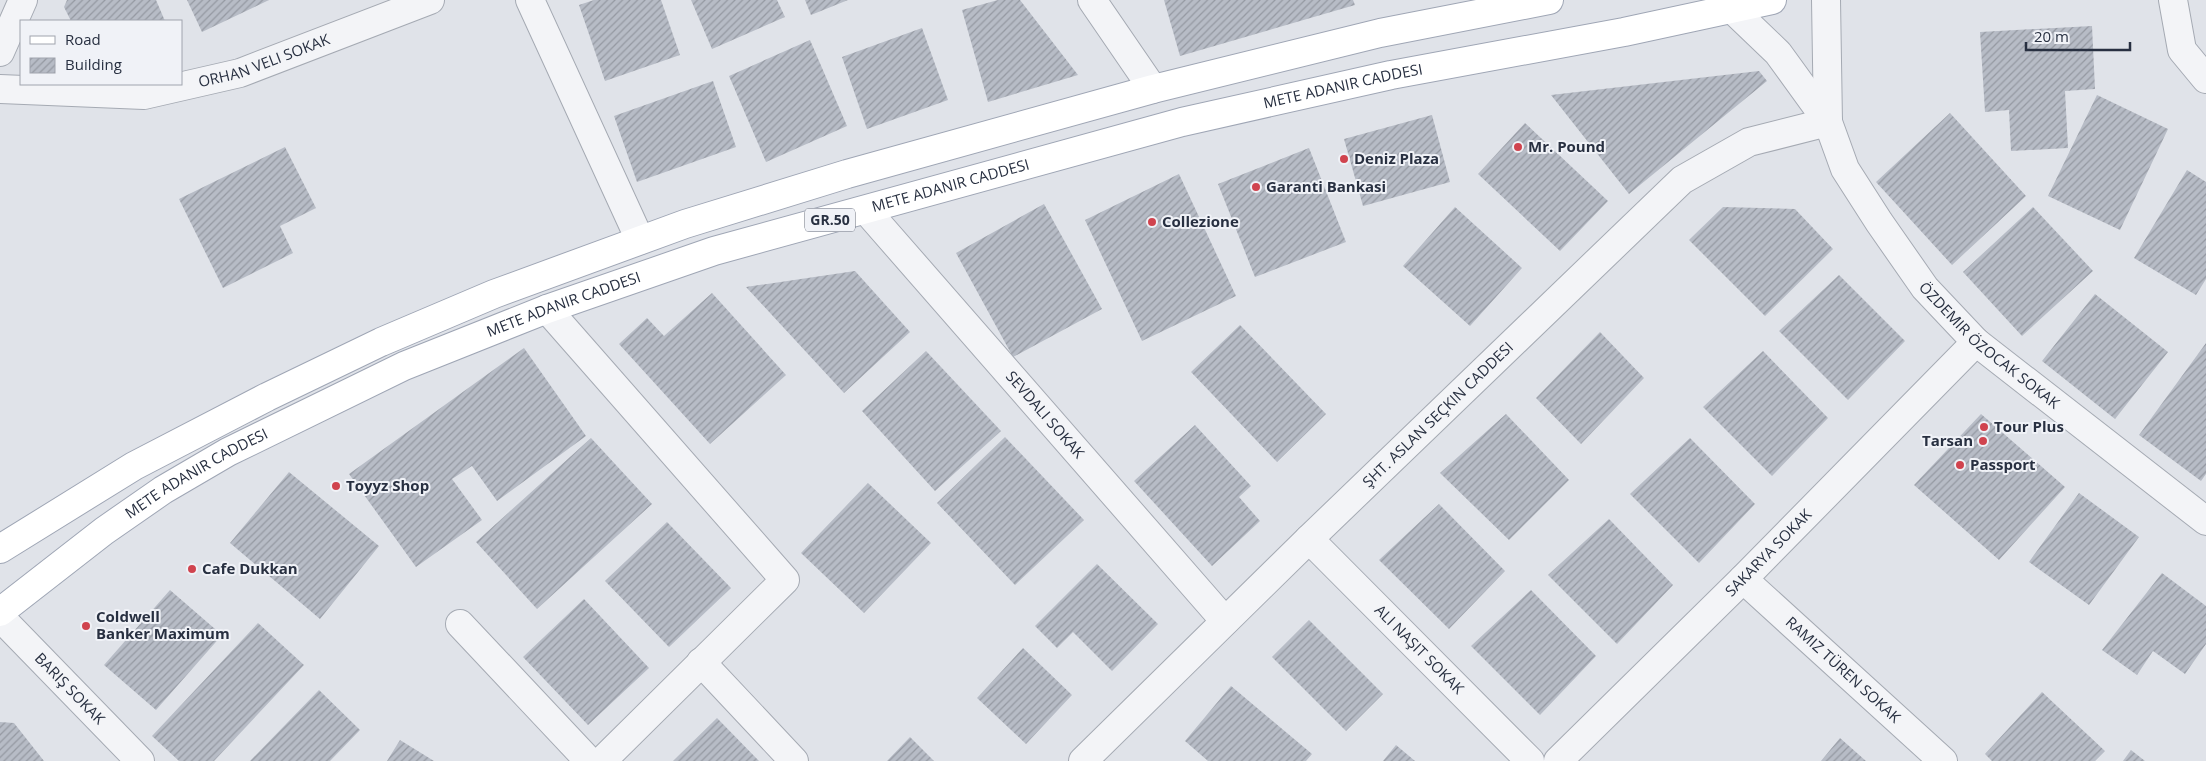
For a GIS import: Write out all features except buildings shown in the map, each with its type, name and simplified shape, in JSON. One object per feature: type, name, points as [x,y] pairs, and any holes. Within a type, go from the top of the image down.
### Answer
[{"type":"main road","name":"GR.50","points":[[0,549],[134,466],[267,396],[381,342],[494,294],[685,224],[847,174],[1153,89],[1380,33],[1549,0]]},
{"type":"main road","name":"GR.50","points":[[0,612],[104,531],[148,500],[228,452],[404,366],[548,309],[714,251],[1182,122],[1391,75],[1624,32],[1772,0]]},
{"type":"street","points":[[0,52],[23,0]]},
{"type":"street","points":[[530,0],[640,240]]},
{"type":"street","points":[[1092,0],[1153,89]]},
{"type":"street","name":"ÖZDEMIR ÖZOCAK SOKAK","points":[[1826,0],[1828,122]]},
{"type":"street","points":[[2173,0],[2182,50],[2206,79]]},
{"type":"street","name":"ORHAN VELI SOKAK","points":[[0,89],[144,95],[240,73],[425,1]]},
{"type":"street","name":"ÖZDEMIR ÖZOCAK SOKAK","points":[[1731,8],[1778,53],[1828,122],[1845,169],[1879,222],[1926,288],[1976,342],[2206,521]]},
{"type":"street","name":"ŞHT. ASLAN SEÇKIN CADDESI","points":[[1083,761],[1309,539],[1682,180],[1750,142],[1828,122]]},
{"type":"street","points":[[866,210],[1225,621]]},
{"type":"street","points":[[548,309],[784,580],[602,761]]},
{"type":"street","name":"SAKARYA SOKAK","points":[[1558,761],[1743,579],[1976,342]]},
{"type":"street","name":"ALI NAŞIT SOKAK","points":[[1309,539],[1530,761]]},
{"type":"street","name":"RAMIZ TÜREN SOKAK","points":[[1743,579],[1943,761]]},
{"type":"street","points":[[0,617],[140,761]]},
{"type":"street","points":[[460,624],[588,761]]},
{"type":"street","points":[[701,662],[794,761]]},
{"type":"place","name":"Mr. Pound","points":[[1518,147]]},
{"type":"place","name":"Deniz Plaza","points":[[1344,159]]},
{"type":"place","name":"Garanti Bankasi","points":[[1256,187]]},
{"type":"place","name":"Collezione","points":[[1152,222]]},
{"type":"place","name":"Tour Plus","points":[[1984,427]]},
{"type":"place","name":"Tarsan","points":[[1983,441]]},
{"type":"place","name":"Passport","points":[[1960,465]]},
{"type":"place","name":"Toyyz Shop","points":[[336,486]]},
{"type":"place","name":"Cafe Dukkan","points":[[192,569]]},
{"type":"place","name":"Coldwell Banker Maximum","points":[[86,626]]}]
